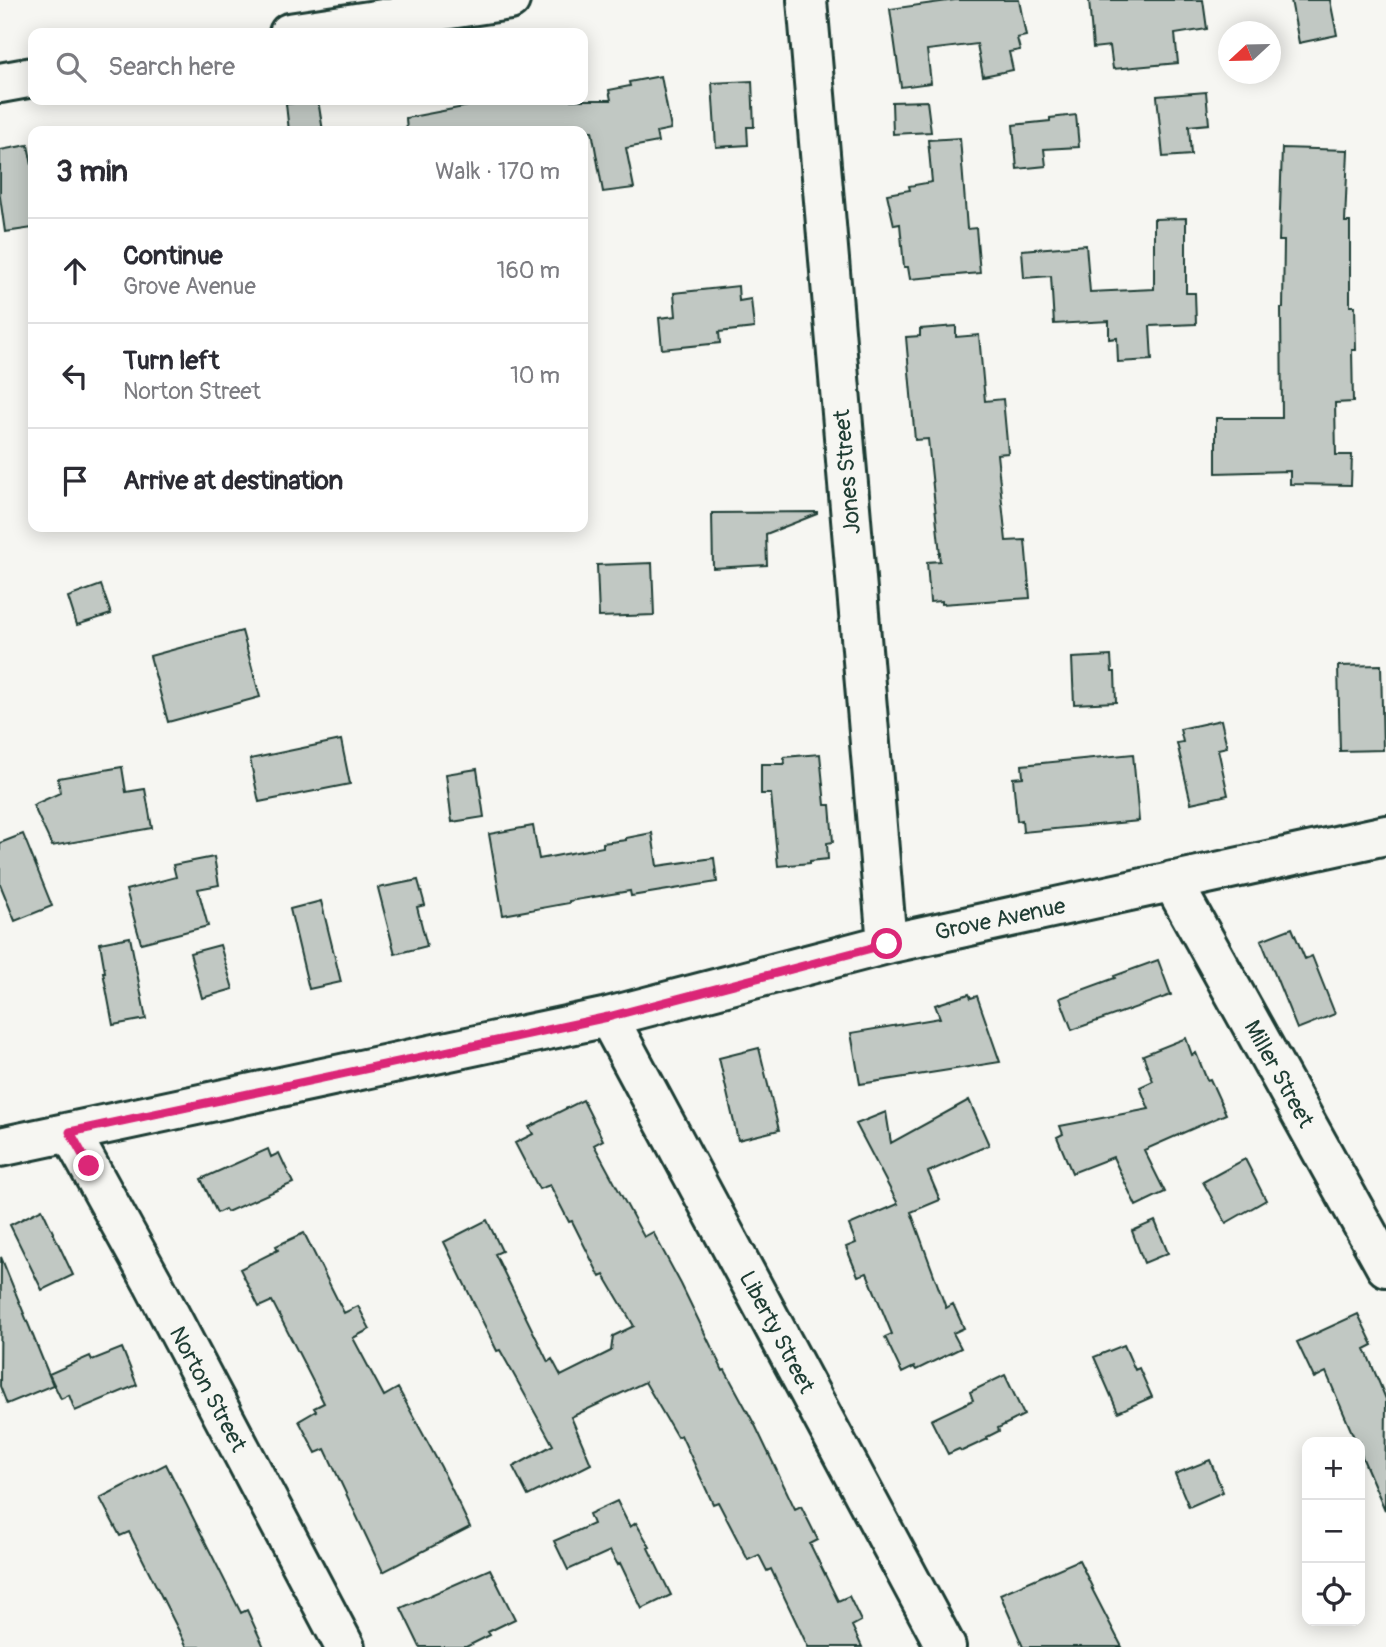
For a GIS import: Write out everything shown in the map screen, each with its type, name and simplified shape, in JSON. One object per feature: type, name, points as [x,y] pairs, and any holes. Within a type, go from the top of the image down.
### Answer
[{"type":"street","points":[[322,28],[510,0]]},
{"type":"street","name":"Jones Street","points":[[807,0],[887,944]]},
{"type":"street","points":[[0,83],[28,78]]},
{"type":"street","name":"Grove Avenue","points":[[0,1147],[608,1017],[887,944],[1386,835]]},
{"type":"street","name":"Miller Street","points":[[1172,881],[1386,1267]]},
{"type":"street","name":"Liberty Street","points":[[608,1017],[946,1647]]},
{"type":"street","name":"Norton Street","points":[[70,1132],[345,1647]]},
{"type":"building","points":[[955,0],[1019,0],[1026,36],[1017,38],[1020,50],[1009,52],[1013,70],[983,76],[977,44],[927,50],[931,83],[901,87],[890,9]]},
{"type":"building","points":[[1089,0],[1203,0],[1207,29],[1175,34],[1178,63],[1113,69],[1110,46],[1093,48]]},
{"type":"building","points":[[1291,0],[1330,0],[1337,35],[1299,43]]},
{"type":"building","points":[[661,76],[671,129],[656,132],[658,142],[626,148],[634,188],[603,192],[592,131],[588,131],[588,126],[407,126],[406,118],[474,105],[588,105],[588,100],[611,100],[609,90],[630,86],[629,82]]},
{"type":"building","points":[[752,81],[754,127],[747,127],[748,145],[716,147],[712,83]]},
{"type":"building","points":[[1206,92],[1209,124],[1189,126],[1191,155],[1163,157],[1157,96]]},
{"type":"building","points":[[927,101],[931,132],[893,134],[892,102]]},
{"type":"building","points":[[286,105],[319,105],[322,126],[288,126]]},
{"type":"building","points":[[1076,115],[1079,147],[1044,149],[1046,166],[1017,169],[1013,125]]},
{"type":"building","points":[[960,138],[967,229],[976,228],[980,273],[910,279],[908,267],[904,267],[900,224],[894,225],[887,194],[932,182],[928,140]]},
{"type":"building","points":[[28,145],[28,229],[5,232],[0,197],[0,150]]},
{"type":"building","points":[[1282,148],[1348,150],[1345,222],[1350,222],[1350,306],[1355,306],[1356,350],[1352,350],[1353,402],[1335,403],[1336,455],[1352,455],[1351,485],[1290,484],[1290,471],[1216,473],[1216,418],[1282,418],[1281,308],[1284,241],[1279,241]]},
{"type":"building","points":[[1186,218],[1186,293],[1195,293],[1196,324],[1150,326],[1152,360],[1118,362],[1117,338],[1109,339],[1109,321],[1054,324],[1051,276],[1024,278],[1022,250],[1086,245],[1090,292],[1154,289],[1154,219]]},
{"type":"building","points":[[738,286],[739,301],[751,299],[754,328],[719,332],[720,343],[662,349],[659,318],[676,316],[674,293]]},
{"type":"building","points":[[956,326],[956,337],[979,335],[985,401],[1003,399],[1008,453],[997,454],[1006,541],[1025,540],[1030,598],[942,604],[942,601],[930,602],[927,562],[940,561],[940,554],[928,439],[915,440],[906,337],[920,336],[920,329]]},
{"type":"building","points":[[817,512],[766,534],[767,565],[713,568],[712,513]]},
{"type":"building","points":[[652,563],[654,615],[599,617],[597,565]]},
{"type":"building","points":[[101,585],[111,614],[77,625],[68,597]]},
{"type":"building","points":[[242,631],[260,697],[168,722],[150,656]]},
{"type":"building","points":[[1111,656],[1112,672],[1115,672],[1116,702],[1074,704],[1072,658]]},
{"type":"building","points":[[1381,665],[1383,750],[1340,751],[1338,666]]},
{"type":"building","points":[[1221,720],[1227,747],[1218,749],[1228,795],[1191,803],[1177,743],[1183,742],[1180,729]]},
{"type":"building","points":[[341,740],[350,784],[259,802],[250,759]]},
{"type":"building","points":[[820,754],[825,805],[830,805],[833,842],[827,843],[828,859],[778,866],[771,794],[761,794],[761,764],[785,764],[784,757]]},
{"type":"building","points":[[1133,754],[1139,821],[1023,832],[1022,820],[1017,821],[1013,778],[1023,777],[1022,765]]},
{"type":"building","points":[[122,767],[126,792],[145,789],[152,828],[52,846],[33,805],[60,793],[58,778]]},
{"type":"building","points":[[477,769],[484,817],[452,822],[446,774]]},
{"type":"building","points":[[533,826],[539,859],[603,847],[603,843],[652,833],[657,866],[714,858],[717,882],[631,896],[630,891],[503,915],[489,834]]},
{"type":"building","points":[[23,834],[52,906],[15,921],[0,884],[0,843]]},
{"type":"building","points":[[214,857],[219,885],[198,889],[208,926],[141,943],[126,890],[176,877],[173,865]]},
{"type":"building","points":[[418,880],[425,905],[417,907],[427,946],[395,954],[378,888]]},
{"type":"building","points":[[321,901],[341,982],[309,989],[290,909]]},
{"type":"building","points":[[1292,928],[1305,959],[1312,956],[1335,1014],[1297,1029],[1261,940]]},
{"type":"building","points":[[130,937],[146,1019],[113,1025],[100,943]]},
{"type":"building","points":[[220,945],[233,989],[202,998],[190,953]]},
{"type":"building","points":[[1158,960],[1171,995],[1072,1030],[1060,998]]},
{"type":"building","points":[[969,994],[971,998],[977,996],[1000,1062],[860,1084],[851,1033],[940,1018],[935,1005]]},
{"type":"building","points":[[1186,1038],[1192,1055],[1196,1053],[1226,1114],[1144,1150],[1165,1192],[1136,1206],[1113,1157],[1072,1173],[1057,1137],[1063,1134],[1060,1126],[1149,1109],[1140,1087],[1153,1081],[1143,1055]]},
{"type":"building","points":[[759,1048],[779,1130],[738,1140],[719,1058]]},
{"type":"building","points":[[583,1100],[603,1140],[594,1145],[644,1237],[653,1232],[723,1371],[725,1370],[756,1427],[795,1509],[801,1506],[818,1540],[810,1544],[838,1601],[849,1596],[861,1621],[852,1626],[862,1647],[808,1647],[771,1569],[767,1571],[759,1555],[748,1560],[718,1502],[713,1504],[681,1435],[677,1437],[645,1382],[571,1417],[591,1464],[528,1496],[513,1467],[553,1445],[500,1350],[497,1351],[444,1242],[487,1220],[502,1251],[495,1254],[548,1362],[552,1359],[561,1376],[611,1351],[613,1336],[634,1326],[604,1275],[600,1277],[572,1221],[569,1222],[550,1185],[539,1189],[515,1143],[533,1134],[529,1127]]},
{"type":"building","points":[[969,1100],[989,1145],[928,1172],[940,1200],[911,1212],[946,1308],[953,1304],[964,1328],[953,1333],[961,1348],[916,1370],[914,1367],[902,1373],[885,1337],[892,1334],[867,1273],[858,1276],[846,1247],[856,1243],[849,1225],[898,1204],[856,1124],[886,1112],[891,1143]]},
{"type":"building","points":[[268,1149],[271,1157],[279,1153],[293,1183],[227,1212],[225,1209],[217,1213],[201,1179]]},
{"type":"building","points":[[1245,1159],[1266,1200],[1226,1223],[1203,1182]]},
{"type":"building","points":[[42,1209],[73,1275],[42,1290],[10,1225]]},
{"type":"building","points":[[1155,1221],[1168,1253],[1144,1263],[1132,1231]]},
{"type":"building","points":[[304,1233],[344,1313],[358,1306],[370,1329],[353,1338],[384,1396],[398,1388],[470,1527],[383,1572],[325,1449],[316,1453],[299,1421],[324,1403],[272,1301],[259,1307],[240,1269],[278,1250],[276,1246]]},
{"type":"building","points":[[1,1257],[53,1385],[7,1404],[0,1386]]},
{"type":"building","points":[[1358,1314],[1373,1345],[1365,1349],[1386,1399],[1385,1510],[1365,1464],[1365,1437],[1354,1437],[1326,1372],[1314,1378],[1297,1342]]},
{"type":"building","points":[[1124,1345],[1135,1370],[1139,1368],[1152,1397],[1118,1412],[1094,1357]]},
{"type":"building","points":[[122,1348],[137,1385],[75,1411],[69,1395],[61,1399],[49,1374],[90,1356],[92,1360]]},
{"type":"building","points":[[1005,1375],[1024,1415],[998,1428],[999,1431],[987,1437],[988,1439],[962,1451],[959,1449],[948,1454],[931,1420],[973,1400],[970,1392]]},
{"type":"building","points":[[1210,1460],[1223,1492],[1189,1507],[1175,1474]]},
{"type":"building","points":[[166,1464],[241,1613],[247,1610],[264,1647],[187,1647],[129,1532],[120,1536],[100,1498]]},
{"type":"building","points":[[617,1501],[630,1527],[636,1523],[650,1547],[648,1548],[671,1595],[642,1609],[620,1563],[618,1565],[610,1551],[568,1570],[554,1541],[593,1524],[589,1514]]},
{"type":"building","points":[[1079,1560],[1122,1647],[1023,1647],[1000,1594]]},
{"type":"building","points":[[490,1569],[515,1619],[488,1632],[490,1635],[466,1647],[420,1647],[401,1608]]},
{"type":"route","points":[[89,1166],[70,1132],[608,1017],[887,944]]}]
